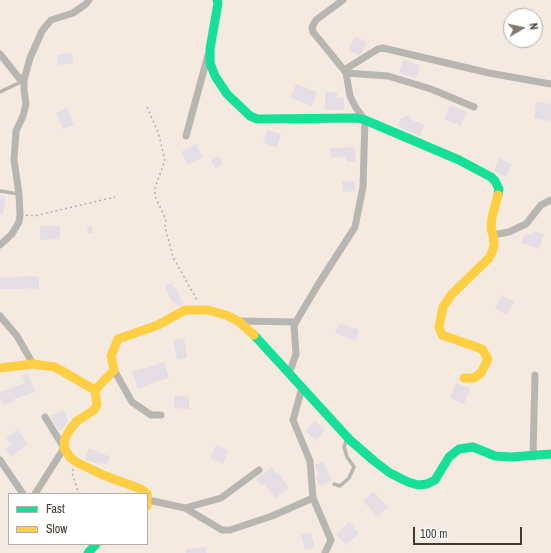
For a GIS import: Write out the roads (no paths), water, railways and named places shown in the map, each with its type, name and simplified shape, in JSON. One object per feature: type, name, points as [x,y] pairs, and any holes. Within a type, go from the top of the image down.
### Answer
[{"type":"street","points":[[0,245],[12,234],[20,215],[19,194],[14,160],[16,131],[23,116],[26,104],[24,80],[30,58],[42,31],[52,20],[73,12],[86,4],[89,0]]},
{"type":"street","points":[[186,136],[210,49],[218,3],[217,0]]},
{"type":"street","points":[[289,374],[296,354],[294,325],[354,227],[363,187],[365,120],[356,108],[350,96],[345,71],[313,32],[312,26],[316,20],[343,0]]},
{"type":"street","points":[[345,71],[378,49],[383,48],[489,73],[551,84]]},
{"type":"street","points":[[210,49],[210,63],[215,76],[227,94],[250,116],[256,119],[356,118],[365,120],[460,160],[491,177],[497,185],[499,193],[492,217],[491,228],[494,245],[489,258],[451,295],[443,307],[439,326],[442,335],[482,349],[488,359],[481,373],[474,378],[464,378]]},
{"type":"street","points":[[0,54],[19,78],[24,80]]},
{"type":"street","points":[[345,71],[388,76],[432,89],[474,107]]},
{"type":"street","points":[[493,235],[510,232],[526,224],[541,205],[551,200]]},
{"type":"street","points":[[161,415],[151,415],[132,402],[114,370],[112,356],[118,340],[158,325],[185,310],[208,310],[226,315],[238,321],[250,331],[347,437],[374,461],[408,482],[418,485],[427,484],[435,480],[449,457],[459,449],[473,447],[495,456],[512,457],[551,454]]},
{"type":"street","points":[[0,316],[17,336],[33,364]]},
{"type":"street","points":[[238,321],[296,322]]},
{"type":"street","points":[[0,368],[33,364],[55,368],[95,390]]},
{"type":"street","points":[[95,390],[114,370]]},
{"type":"street","points":[[533,456],[534,376]]},
{"type":"street","points":[[302,388],[293,420],[310,461],[313,498],[330,540],[325,553]]},
{"type":"street","points":[[36,493],[64,448],[65,438],[71,428],[77,421],[94,410],[97,405],[95,390]]},
{"type":"street","points":[[45,417],[70,457],[76,462],[103,475],[141,489],[146,493]]},
{"type":"street","points":[[0,460],[22,493]]},
{"type":"street","points":[[184,508],[221,498],[259,470]]},
{"type":"street","points":[[148,503],[184,508],[222,530],[230,530],[272,516],[313,498]]},
{"type":"street","points":[[88,553],[95,545]]},
{"type":"lane","points":[[0,92],[24,80]]},
{"type":"lane","points":[[0,191],[19,194]]},
{"type":"lane","points":[[334,484],[340,486],[349,478],[354,467],[346,457],[344,447],[347,437]]}]
